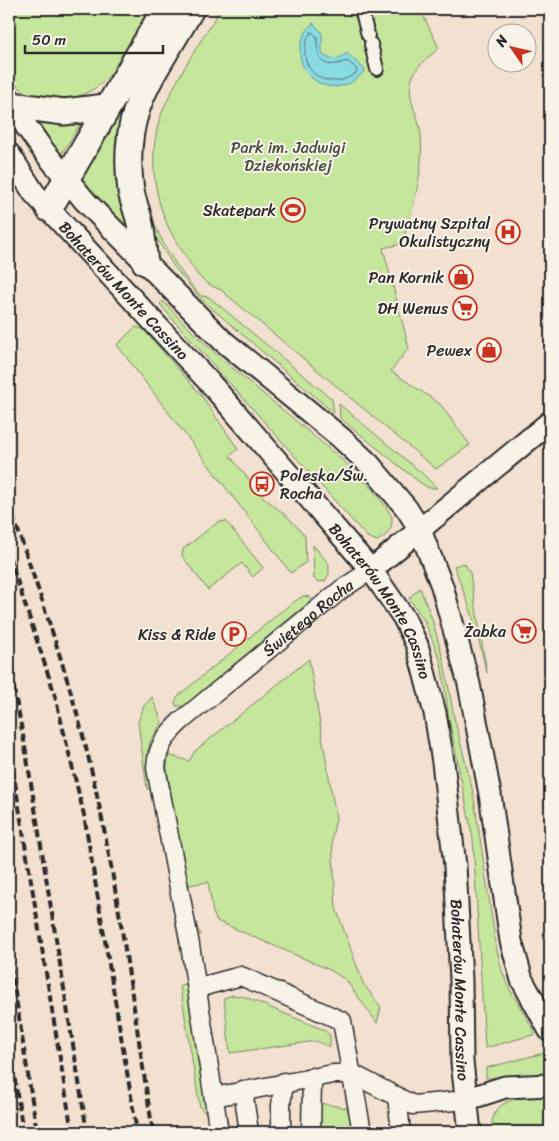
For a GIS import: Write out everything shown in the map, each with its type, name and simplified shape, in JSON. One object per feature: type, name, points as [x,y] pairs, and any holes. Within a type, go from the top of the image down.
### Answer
[{"type":"main road","points":[[49,209],[106,107],[165,9]]},
{"type":"main road","points":[[145,262],[140,224],[132,193],[129,163],[130,134],[136,108],[146,83],[192,9]]},
{"type":"main road","points":[[10,103],[64,112],[106,107]]},
{"type":"street","points":[[361,9],[377,69]]},
{"type":"street","name":"Bohaterów Monte Cassino","points":[[10,103],[65,179],[222,340],[341,438],[369,464],[407,510],[420,530],[442,586],[468,684],[490,794],[511,941],[522,980],[550,1032]]},
{"type":"street","name":"Bohaterów Monte Cassino","points":[[9,154],[34,193],[210,383],[371,570],[404,618],[417,645],[435,712],[444,762],[455,876],[465,1100],[470,1132]]},
{"type":"street","name":"Świętego Rocha","points":[[219,1132],[197,988],[156,768],[156,757],[164,739],[181,721],[342,589],[371,570],[550,422]]},
{"type":"street","points":[[197,988],[241,976],[342,1021],[362,1132]]},
{"type":"street","points":[[214,1097],[333,1074],[352,1074],[413,1105],[465,1100],[505,1087],[550,1085]]},
{"type":"street","points":[[311,1132],[312,1077]]},
{"type":"street","points":[[281,1132],[280,1105],[284,1082]]},
{"type":"street","points":[[243,1090],[250,1132]]},
{"type":"street","points":[[397,1096],[401,1132]]},
{"type":"green space","points":[[9,9],[151,9],[120,61],[108,77],[99,85],[77,97],[51,100],[39,98],[28,93],[18,86],[10,76],[8,69]]},
{"type":"green space","name":"Park im. Jadwigi Dziekońskiej","points":[[221,9],[420,9],[439,48],[418,68],[412,78],[411,97],[421,135],[421,163],[417,190],[402,244],[383,248],[409,348],[391,371],[440,404],[470,445],[436,469],[221,290],[201,278],[193,269],[171,233],[163,215],[154,177],[155,138],[160,119],[173,89],[192,54]]},
{"type":"green space","points":[[164,77],[151,106],[144,135],[142,164],[145,192],[153,220],[165,246],[181,272],[201,296],[209,297],[332,399],[334,413],[202,300],[174,267],[153,232],[143,205],[139,143],[153,92]]},
{"type":"green space","points":[[131,80],[133,237],[85,185],[80,176]]},
{"type":"green space","points":[[85,117],[61,155],[34,118]]},
{"type":"green space","points":[[163,301],[199,338],[237,372],[337,455],[368,484],[392,517],[390,529],[384,537],[377,541],[367,537],[175,322],[160,304]]},
{"type":"green space","points":[[135,327],[143,329],[201,395],[238,449],[230,456],[263,497],[290,519],[305,536],[306,562],[291,573],[117,345]]},
{"type":"green space","points":[[339,404],[423,474],[437,488],[429,488],[419,482],[340,418]]},
{"type":"green space","points":[[226,521],[263,568],[253,577],[242,563],[208,590],[182,556],[183,549],[218,522]]},
{"type":"green space","points":[[313,545],[329,564],[329,574],[325,581],[319,582],[314,579]]},
{"type":"green space","points":[[464,563],[470,573],[487,673],[472,614],[454,566]]},
{"type":"green space","points":[[420,588],[432,619],[444,662],[454,717],[473,792],[496,945],[502,971],[509,988],[536,1034],[485,1048],[473,839],[449,719],[441,662],[425,622],[409,598]]},
{"type":"green space","points":[[303,596],[310,597],[312,600],[184,706],[176,706],[175,702],[178,696],[288,606]]},
{"type":"green space","points":[[309,659],[336,818],[332,838],[336,908],[363,983],[381,1007],[377,1023],[346,980],[330,970],[217,921],[213,913],[208,882],[188,885],[194,922],[201,935],[194,936],[167,769],[168,755],[189,761],[195,751]]},
{"type":"green space","points":[[152,697],[162,722],[150,742],[147,754],[150,788],[147,789],[138,722],[144,706]]},
{"type":"green space","points":[[188,985],[207,1113],[200,1108],[180,986]]},
{"type":"green space","points":[[233,995],[245,997],[324,1030],[330,1035],[330,1047],[316,1041],[230,1053],[224,998]]},
{"type":"green space","points":[[548,1052],[550,1057],[550,1076],[486,1078],[486,1068]]},
{"type":"green space","points":[[550,1096],[550,1132],[492,1132],[496,1111],[510,1100]]},
{"type":"green space","points":[[319,1103],[348,1108],[352,1132],[322,1132]]},
{"type":"water","points":[[313,23],[322,33],[322,54],[334,59],[347,53],[365,70],[352,82],[337,87],[324,85],[312,78],[304,67],[300,54],[303,39]]},
{"type":"railway","points":[[9,504],[42,599],[89,760],[117,899],[153,1132]]},
{"type":"railway","points":[[9,556],[54,692],[84,815],[137,1132]]},
{"type":"railway","points":[[9,664],[25,746],[87,1132]]},
{"type":"railway","points":[[9,746],[72,1132]]},
{"type":"railway","points":[[9,954],[37,1132]]},
{"type":"railway","points":[[9,1042],[23,1132]]},
{"type":"place","name":"Skatepark","points":[[293,210]]},
{"type":"place","name":"Prywatny Szpital Okulistyczny","points":[[508,232]]},
{"type":"place","name":"Pan Kornik","points":[[461,277]]},
{"type":"place","name":"DH Wenus","points":[[465,308]]},
{"type":"place","name":"Pewex","points":[[489,350]]},
{"type":"place","name":"Poleska/Św. Rocha","points":[[262,484]]},
{"type":"place","name":"Żabka","points":[[524,631]]},
{"type":"place","name":"Kiss & Ride","points":[[234,634]]}]
